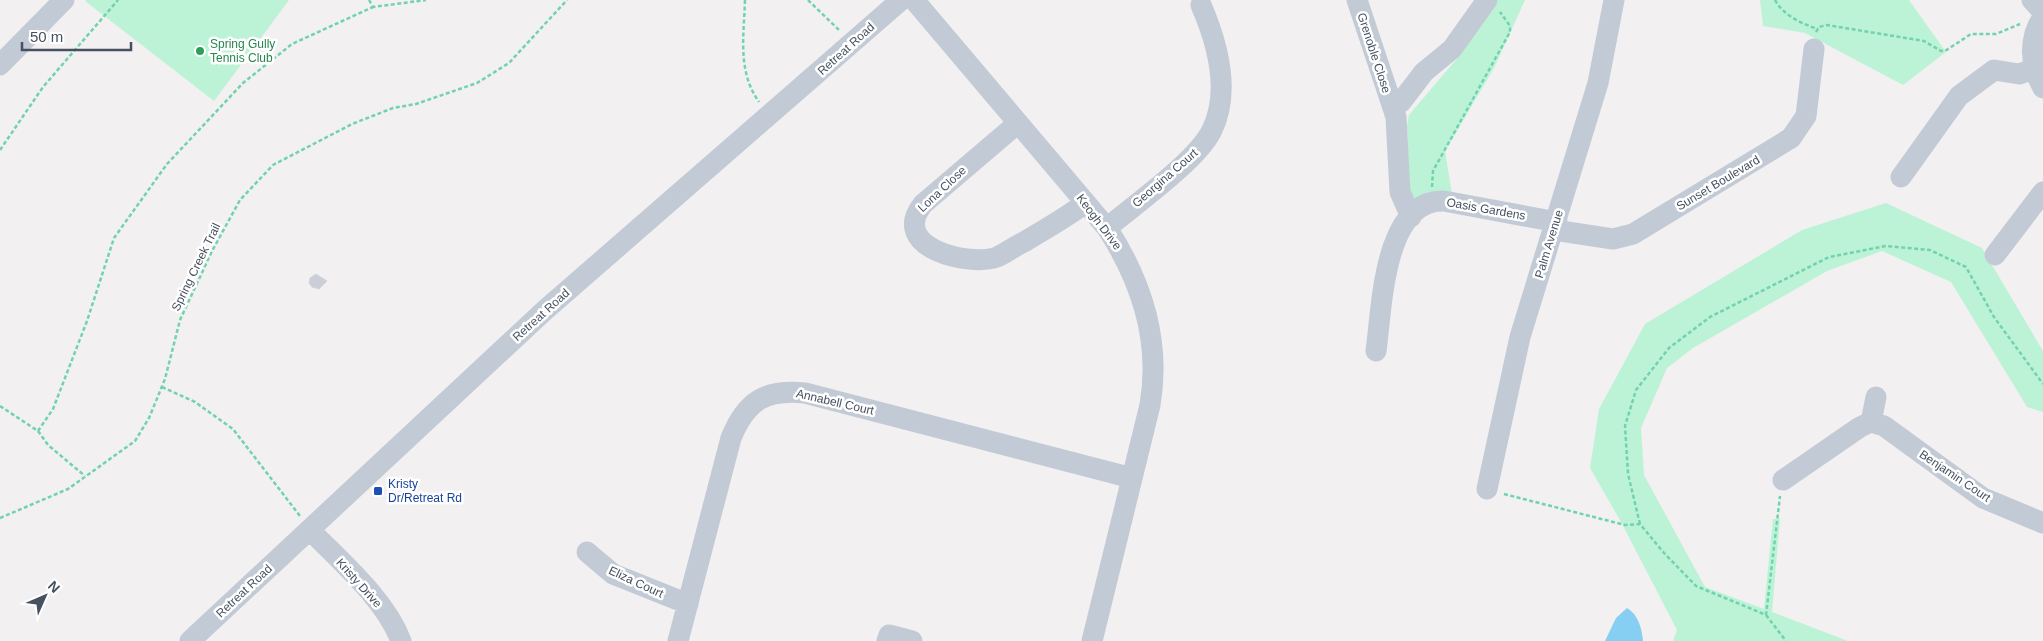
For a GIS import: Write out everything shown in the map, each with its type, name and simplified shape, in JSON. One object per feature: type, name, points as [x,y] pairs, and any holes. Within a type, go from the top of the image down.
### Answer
[{"type":"street","points":[[0,65],[64,0]]},
{"type":"street","name":"Retreat Road","points":[[190,641],[544,311],[901,0]]},
{"type":"street","name":"Keogh Drive","points":[[914,0],[1107,228],[1129,267],[1142,297],[1150,325],[1155,378],[1092,641]]},
{"type":"street","name":"Grenoble Close","points":[[1357,0],[1393,106],[1398,128],[1400,192],[1411,216]]},
{"type":"street","name":"Palm Avenue","points":[[1487,489],[1520,337],[1598,83],[1614,0]]},
{"type":"street","name":"Georgina Court","points":[[1107,228],[1196,152],[1212,131],[1221,95],[1220,69],[1216,46],[1201,5]]},
{"type":"street","name":"Grenoble Close","points":[[1393,106],[1401,102],[1424,72],[1452,49],[1495,7]]},
{"type":"street","points":[[1901,177],[1959,96],[1994,70],[2039,78],[2033,44],[2035,12]]},
{"type":"street","name":"Sunset Boulevard","points":[[1555,226],[1613,239],[1633,234],[1791,138],[1806,116],[1816,39]]},
{"type":"street","name":"Lona Close","points":[[1018,122],[923,204],[913,221],[913,230],[918,238],[934,249],[973,260],[986,260],[1016,246],[1085,203]]},
{"type":"street","points":[[1995,255],[2043,192]]},
{"type":"street","name":"Oasis Gardens","points":[[1376,351],[1390,254],[1400,231],[1411,216],[1427,204],[1436,201],[1555,226]]},
{"type":"street","name":"Annabell Court","points":[[678,641],[731,438],[742,416],[752,405],[774,393],[786,391],[805,393],[1132,478]]},
{"type":"street","points":[[1783,480],[1860,427],[1871,422],[1876,397]]},
{"type":"street","name":"Benjamin Court","points":[[1871,422],[1884,426],[1893,432],[1983,498],[2043,523]]},
{"type":"street","name":"Kristy Drive","points":[[311,529],[375,599],[393,624],[401,641]]},
{"type":"street","name":"Eliza Court","points":[[584,549],[613,574],[688,604]]},
{"type":"street","points":[[888,638],[912,641]]},
{"type":"path","points":[[0,150],[43,87],[118,0]]},
{"type":"path","points":[[369,0],[373,7]]},
{"type":"path","points":[[38,431],[53,409],[87,321],[114,238],[167,164],[243,84],[292,44],[373,7],[426,0]]},
{"type":"path","name":"Spring Creek Trail","points":[[0,518],[68,489],[135,440],[149,418],[162,386],[180,320],[212,251],[240,200],[273,165],[310,144],[376,114],[393,108],[416,104],[477,83],[509,63],[567,0]]},
{"type":"path","points":[[745,0],[742,54],[752,90],[769,115]]},
{"type":"path","points":[[808,0],[852,42]]},
{"type":"path","points":[[1775,0],[1778,7],[1804,25],[1816,39],[1827,25],[1873,31],[1924,41],[1942,51],[1945,51],[1970,34],[1996,34],[2020,24],[2035,12]]},
{"type":"path","points":[[1436,201],[1431,180],[1433,171],[1510,32],[1510,26],[1495,7]]},
{"type":"path","points":[[1786,641],[1766,615],[1696,586],[1664,553],[1640,524],[1628,474],[1625,426],[1636,390],[1669,348],[1710,317],[1829,257],[1886,246],[1930,250],[1966,267],[1994,317],[2043,384]]},
{"type":"path","points":[[162,386],[195,402],[233,430],[273,478],[289,504],[311,529]]},
{"type":"path","points":[[0,406],[38,431],[48,445],[85,476]]},
{"type":"path","points":[[1766,615],[1783,480]]},
{"type":"path","points":[[1487,489],[1625,525],[1640,524]]},
{"type":"green space","name":"Spring Gully Tennis Club","points":[[86,0],[289,0],[214,101]]},
{"type":"green space","points":[[1495,0],[1525,0],[1494,68],[1445,151],[1452,194],[1416,199],[1410,195],[1407,126],[1409,115],[1460,55]]},
{"type":"green space","points":[[1760,0],[1909,0],[1946,52],[1903,85],[1805,33],[1763,26]]},
{"type":"green space","points":[[1886,203],[1982,248],[2043,351],[2043,412],[2027,407],[1951,282],[1882,251],[1827,271],[1693,348],[1667,368],[1641,428],[1644,475],[1705,587],[1764,609],[1773,519],[1780,519],[1772,612],[1848,641],[1673,641],[1677,630],[1621,522],[1590,468],[1599,409],[1645,324],[1802,230]]},
{"type":"water","points":[[1627,608],[1639,622],[1643,641],[1605,641],[1616,618]]},
{"type":"building","points":[[316,274],[327,281],[319,289],[312,287],[309,283],[310,278]]},
{"type":"place","name":"Spring Gully Tennis Club","points":[[200,51]]},
{"type":"place","name":"Kristy Dr/Retreat Rd","points":[[378,491]]}]
